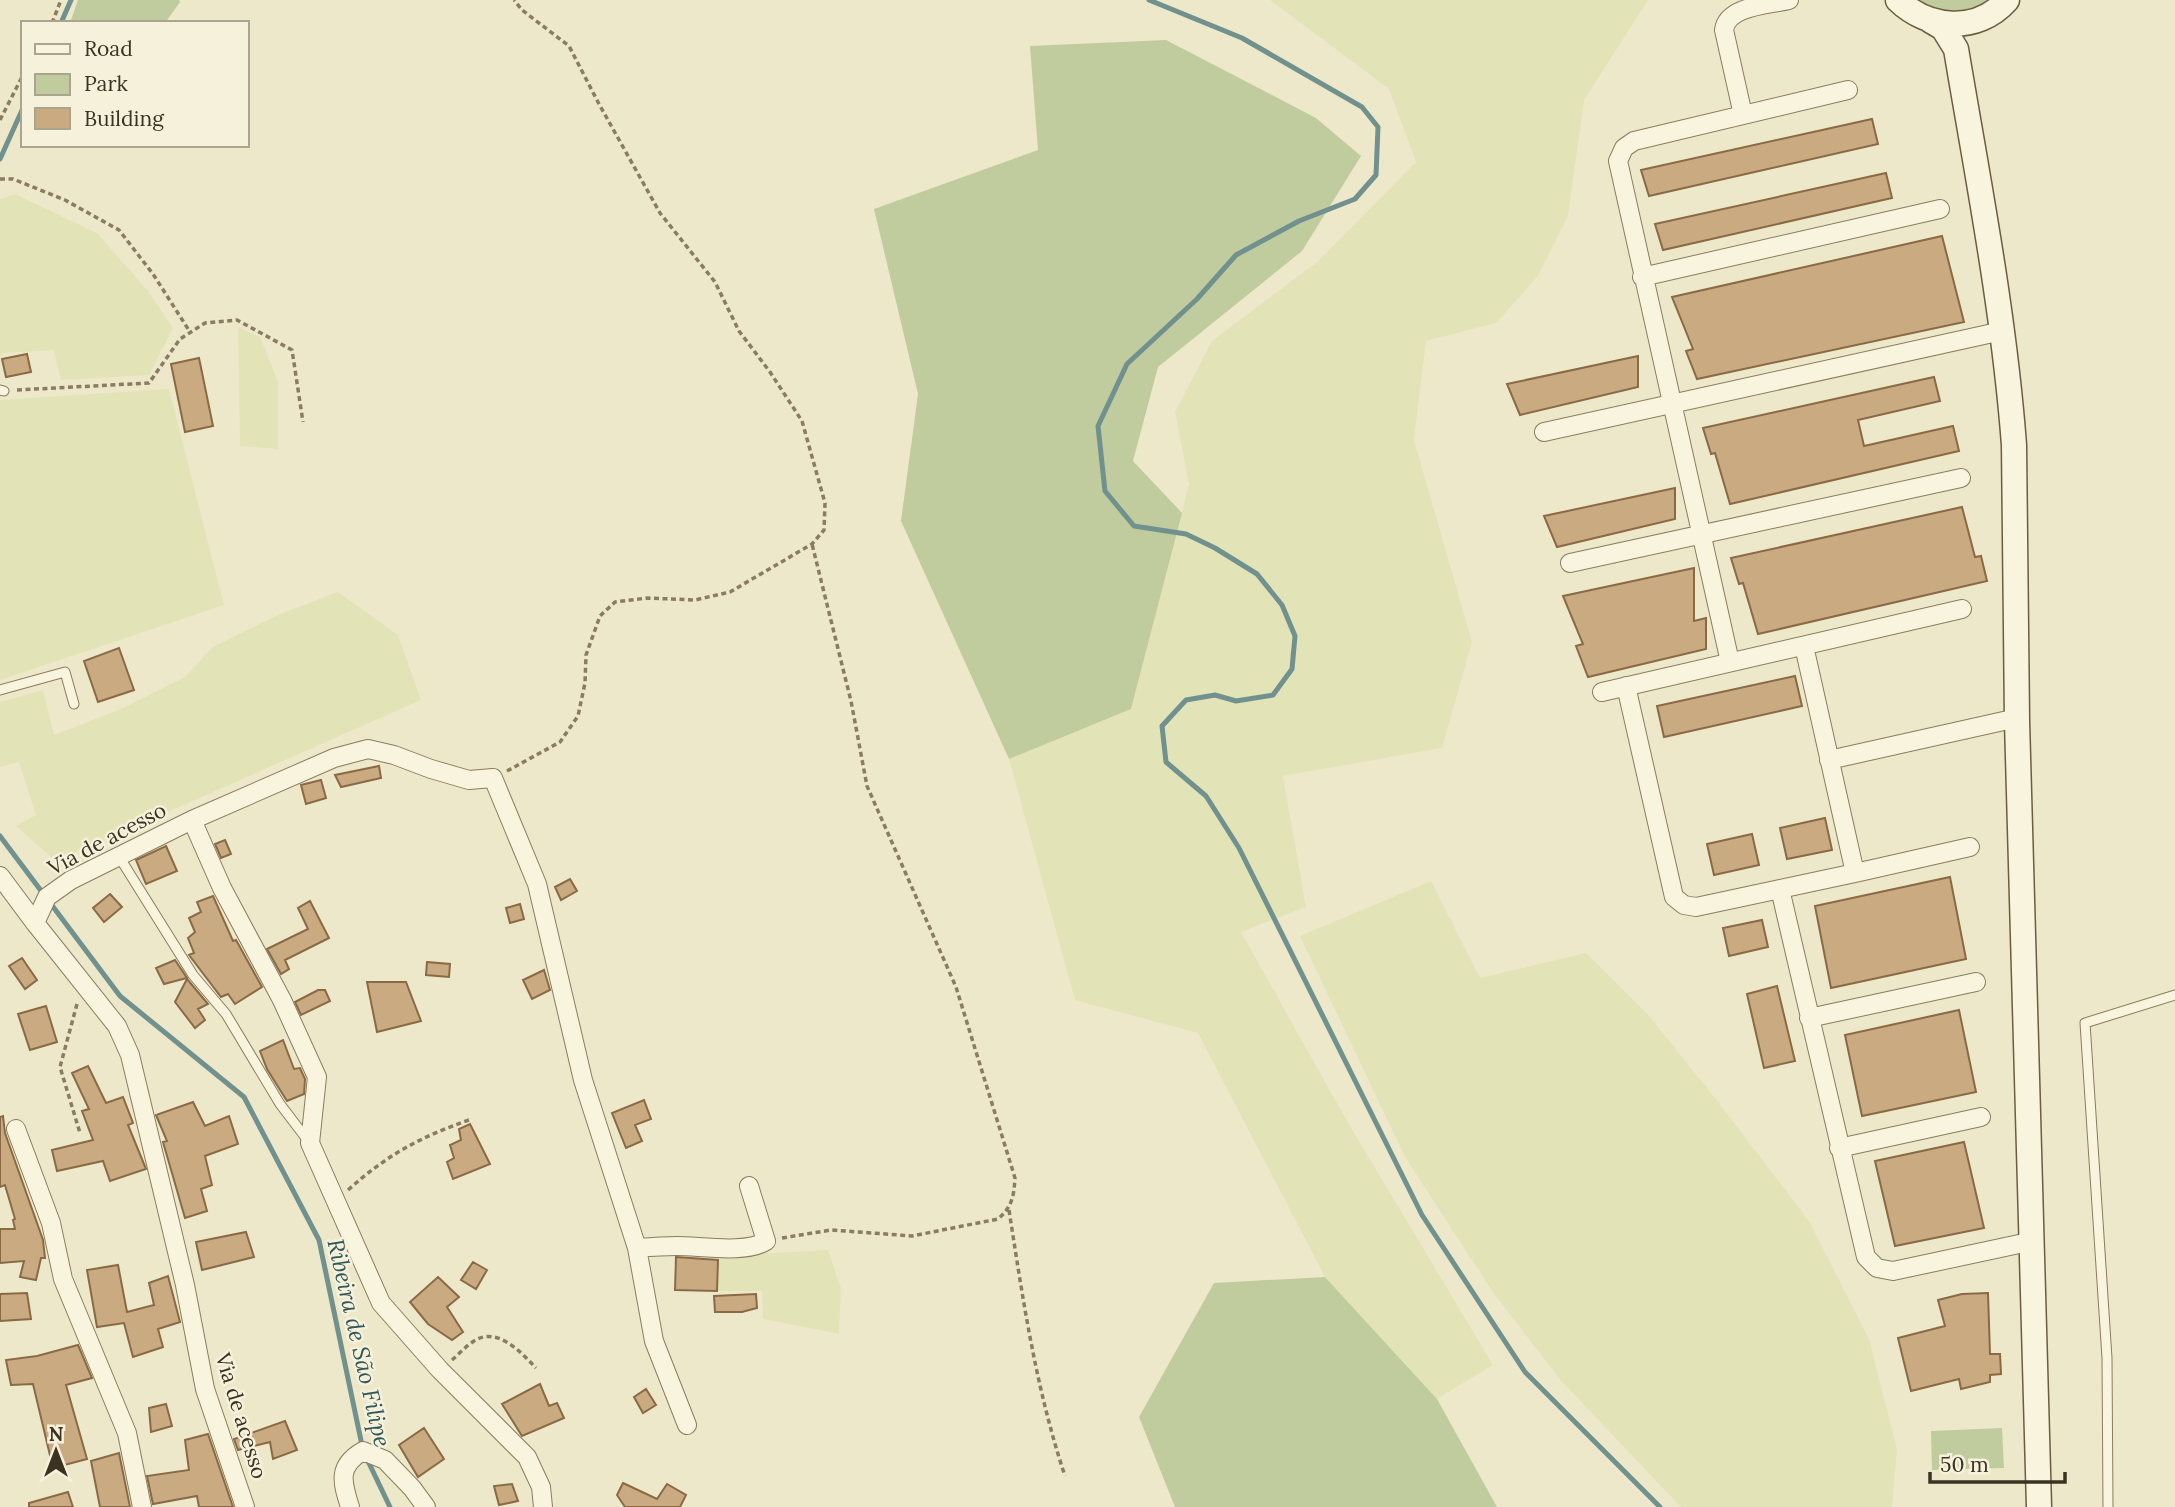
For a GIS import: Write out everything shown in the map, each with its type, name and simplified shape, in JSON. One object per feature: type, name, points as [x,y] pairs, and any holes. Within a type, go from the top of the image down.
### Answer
[{"type":"street","points":[[1743,116],[1724,30],[1726,21],[1734,13],[1789,0]]},
{"type":"street","points":[[1898,0],[1910,12],[1942,28],[1956,49],[2002,331],[2014,445],[2017,718],[2039,1507]]},
{"type":"street","points":[[1956,49],[1968,26],[2000,8],[2007,0]]},
{"type":"street","points":[[1931,21],[1955,25],[1979,20]]},
{"type":"street","points":[[1730,662],[1619,176],[1618,161],[1620,153],[1634,141],[1848,90]]},
{"type":"street","points":[[1642,277],[1940,209]]},
{"type":"street","points":[[1544,432],[2002,331]]},
{"type":"street","points":[[1570,563],[1961,478]]},
{"type":"street","points":[[1602,692],[1962,609]]},
{"type":"street","points":[[1804,646],[1854,873]]},
{"type":"street","points":[[1626,686],[1674,897],[1684,905],[1696,907],[1970,847]]},
{"type":"street","points":[[1829,761],[2017,718]]},
{"type":"street","name":"Via de acesso","points":[[245,1507],[205,1389],[186,1285],[130,1055],[117,1026],[35,923],[47,897],[71,880],[192,820],[334,758],[368,749],[469,780],[493,778]]},
{"type":"street","points":[[493,778],[537,884],[583,1080],[637,1248],[654,1341],[687,1425]]},
{"type":"street","points":[[192,820],[222,888],[282,1000],[317,1077],[310,1143],[381,1303],[440,1370],[527,1457],[541,1487],[543,1507]]},
{"type":"street","points":[[0,876],[35,923]]},
{"type":"street","points":[[1780,889],[1866,1257],[1877,1268],[1893,1271],[2033,1241]]},
{"type":"street","points":[[1809,1018],[1976,982]]},
{"type":"street","points":[[1839,1148],[1981,1117]]},
{"type":"street","points":[[16,1129],[51,1223],[63,1279],[127,1433],[142,1507]]},
{"type":"street","points":[[637,1248],[738,1248],[762,1244],[766,1241],[749,1186]]},
{"type":"street","points":[[350,1507],[341,1480],[350,1458],[363,1451],[385,1460],[426,1507]]},
{"type":"lane","points":[[0,690],[65,672],[74,704]]},
{"type":"lane","points":[[118,856],[193,975],[226,1014],[280,1104],[310,1143]]},
{"type":"lane","points":[[2108,1507],[2107,1358],[2085,1023],[2175,995]]},
{"type":"path","points":[[52,21],[61,0]]},
{"type":"path","points":[[493,778],[560,742],[578,716],[585,683],[586,655],[600,617],[615,602],[647,598],[695,600],[730,592],[812,544],[824,530],[825,503],[802,421],[771,372],[739,331],[715,282],[660,213],[569,46],[522,10],[514,0]]},
{"type":"path","points":[[0,120],[21,79]]},
{"type":"path","points":[[0,179],[13,178],[65,200],[119,230],[153,274],[190,332]]},
{"type":"path","points":[[2,390],[149,383],[180,339],[205,323],[237,320],[292,350],[303,422]]},
{"type":"path","points":[[812,544],[851,701],[867,786],[956,987],[1015,1178],[1014,1195],[1009,1210],[1031,1351],[1049,1428],[1065,1476]]},
{"type":"path","points":[[80,1133],[60,1067],[83,985]]},
{"type":"path","points":[[336,1201],[374,1167],[428,1134],[469,1121]]},
{"type":"path","points":[[766,1241],[831,1230],[912,1236],[998,1219],[1009,1210]]},
{"type":"path","points":[[440,1370],[475,1340],[488,1336],[501,1339],[520,1351],[536,1368]]},
{"type":"green space","points":[[78,0],[180,2],[166,21],[71,21]]},
{"type":"green space","points":[[1270,0],[1648,0],[1584,100],[1568,216],[1538,276],[1496,323],[1426,341],[1414,440],[1472,642],[1442,748],[1283,776],[1306,907],[1241,932],[1347,1121],[1493,1365],[1437,1399],[1325,1277],[1198,1033],[1075,1000],[1009,759],[1131,709],[1189,484],[1175,412],[1212,341],[1317,262],[1416,162],[1389,89]]},
{"type":"green space","points":[[1914,0],[1992,0],[1971,10],[1953,13],[1935,10]]},
{"type":"green space","points":[[1166,40],[1316,118],[1361,156],[1302,251],[1158,367],[1133,461],[1182,513],[1131,709],[1009,759],[901,521],[918,394],[874,209],[1038,150],[1030,46]]},
{"type":"green space","points":[[15,194],[97,233],[148,291],[173,328],[149,375],[61,380],[54,350],[2,353],[0,359],[0,199]]},
{"type":"green space","points":[[238,327],[260,337],[278,382],[278,449],[240,446]]},
{"type":"green space","points":[[169,389],[224,605],[0,680],[0,400]]},
{"type":"green space","points":[[338,592],[398,635],[421,700],[75,853],[51,857],[16,826],[36,815],[19,762],[0,767],[0,702],[43,690],[54,735],[121,709],[185,677],[213,647],[280,614]]},
{"type":"green space","points":[[1431,881],[1480,978],[1586,953],[1650,1017],[1809,1221],[1869,1339],[1897,1449],[1892,1507],[1681,1507],[1563,1383],[1494,1294],[1405,1157],[1300,936]]},
{"type":"green space","points":[[828,1250],[841,1288],[839,1334],[763,1319],[762,1291],[717,1291],[718,1256]]},
{"type":"green space","points":[[1325,1277],[1437,1399],[1497,1507],[1175,1507],[1139,1417],[1214,1283]]},
{"type":"green space","points":[[2002,1428],[2004,1468],[1932,1470],[1931,1431]]},
{"type":"building","points":[[1872,119],[1878,144],[1649,196],[1641,170]]},
{"type":"building","points":[[1886,173],[1892,198],[1663,250],[1655,224]]},
{"type":"building","points":[[1942,236],[1964,322],[1697,379],[1686,351],[1693,349],[1672,297]]},
{"type":"building","points":[[27,354],[31,372],[6,377],[2,359]]},
{"type":"building","points":[[1638,356],[1638,387],[1520,415],[1507,384]]},
{"type":"building","points":[[199,358],[213,426],[185,432],[171,364]]},
{"type":"building","points":[[1934,377],[1940,401],[1858,420],[1864,446],[1953,426],[1959,451],[1730,504],[1715,453],[1711,454],[1703,428]]},
{"type":"building","points":[[1675,488],[1675,519],[1557,547],[1544,516]]},
{"type":"building","points":[[1962,507],[1975,557],[1981,556],[1987,581],[1758,634],[1743,583],[1739,584],[1731,558]]},
{"type":"building","points":[[1694,568],[1694,621],[1706,618],[1706,649],[1588,677],[1576,646],[1583,644],[1563,596]]},
{"type":"building","points":[[119,648],[134,690],[98,702],[84,661]]},
{"type":"building","points":[[1795,676],[1802,706],[1664,737],[1657,706]]},
{"type":"building","points":[[379,766],[381,778],[341,787],[335,775]]},
{"type":"building","points":[[321,780],[326,798],[306,804],[301,785]]},
{"type":"building","points":[[1825,818],[1832,850],[1787,859],[1780,828]]},
{"type":"building","points":[[1752,834],[1759,865],[1714,875],[1707,844]]},
{"type":"building","points":[[225,840],[231,854],[221,858],[215,844]]},
{"type":"building","points":[[166,846],[177,871],[146,884],[136,860]]},
{"type":"building","points":[[1950,877],[1966,959],[1831,988],[1815,906]]},
{"type":"building","points":[[570,879],[577,891],[561,900],[555,887]]},
{"type":"building","points":[[110,894],[122,907],[104,922],[93,908]]},
{"type":"building","points":[[213,896],[233,941],[236,940],[262,987],[235,1004],[228,994],[221,997],[189,955],[194,953],[188,938],[195,932],[189,918],[201,912],[197,902]]},
{"type":"building","points":[[310,901],[329,938],[285,960],[289,969],[281,974],[267,949],[308,929],[298,908]]},
{"type":"building","points":[[520,904],[524,919],[510,923],[506,908]]},
{"type":"building","points":[[1762,920],[1768,947],[1729,956],[1723,928]]},
{"type":"building","points":[[22,958],[37,980],[25,989],[9,966]]},
{"type":"building","points":[[175,960],[187,978],[164,984],[156,968]]},
{"type":"building","points":[[427,962],[450,964],[449,977],[426,975]]},
{"type":"building","points":[[544,970],[550,990],[532,999],[523,980]]},
{"type":"building","points":[[187,979],[208,1004],[198,1009],[205,1020],[195,1028],[175,1002]]},
{"type":"building","points":[[367,982],[406,982],[421,1021],[377,1032]]},
{"type":"building","points":[[1777,986],[1795,1061],[1764,1068],[1747,994]]},
{"type":"building","points":[[318,990],[325,990],[330,1001],[301,1015],[295,1002]]},
{"type":"building","points":[[46,1006],[57,1042],[30,1050],[18,1014]]},
{"type":"building","points":[[1959,1010],[1976,1092],[1862,1116],[1845,1035]]},
{"type":"building","points":[[283,1040],[294,1069],[300,1068],[305,1079],[304,1094],[287,1101],[267,1069],[260,1051]]},
{"type":"building","points":[[88,1066],[106,1103],[123,1097],[133,1123],[128,1125],[146,1169],[110,1181],[103,1161],[57,1171],[52,1150],[93,1140],[82,1111],[89,1109],[72,1073]]},
{"type":"building","points":[[644,1100],[651,1119],[635,1125],[642,1141],[626,1148],[612,1113]]},
{"type":"building","points":[[193,1102],[205,1126],[229,1116],[238,1144],[205,1156],[212,1185],[201,1189],[207,1211],[185,1218],[163,1142],[167,1141],[156,1115]]},
{"type":"building","points":[[3,1116],[5,1133],[43,1240],[45,1258],[41,1258],[36,1280],[20,1277],[24,1261],[0,1263],[0,1229],[15,1229],[15,1219],[5,1185],[0,1187],[0,1117]]},
{"type":"building","points":[[470,1124],[490,1164],[453,1179],[447,1162],[454,1158],[450,1145],[461,1140],[459,1129]]},
{"type":"building","points":[[1964,1142],[1984,1228],[1895,1246],[1875,1161]]},
{"type":"building","points":[[246,1232],[254,1257],[202,1270],[196,1242]]},
{"type":"building","points":[[676,1257],[718,1260],[717,1291],[675,1290]]},
{"type":"building","points":[[473,1262],[487,1270],[476,1289],[461,1280]]},
{"type":"building","points":[[118,1265],[127,1312],[154,1305],[149,1283],[168,1276],[180,1322],[158,1329],[163,1347],[133,1357],[124,1323],[97,1327],[87,1270]]},
{"type":"building","points":[[438,1277],[459,1297],[447,1307],[463,1332],[452,1340],[428,1324],[410,1302]]},
{"type":"building","points":[[27,1293],[31,1319],[0,1321],[0,1294]]},
{"type":"building","points":[[1988,1293],[1990,1354],[2000,1354],[2001,1374],[1990,1375],[1990,1382],[1961,1389],[1959,1379],[1911,1391],[1898,1338],[1945,1326],[1938,1300],[1962,1294]]},
{"type":"building","points":[[756,1294],[757,1308],[742,1312],[715,1312],[714,1296]]},
{"type":"building","points":[[78,1345],[92,1378],[66,1385],[87,1459],[53,1468],[33,1384],[11,1385],[6,1360],[37,1356]]},
{"type":"building","points":[[540,1384],[549,1406],[557,1403],[564,1418],[522,1436],[502,1404]]},
{"type":"building","points":[[646,1389],[656,1405],[643,1413],[634,1397]]},
{"type":"building","points":[[166,1404],[172,1426],[151,1432],[149,1408]]},
{"type":"building","points":[[285,1421],[297,1450],[273,1459],[270,1442],[238,1450],[234,1439]]},
{"type":"building","points":[[424,1428],[444,1459],[418,1477],[399,1445]]},
{"type":"building","points":[[208,1434],[233,1507],[199,1507],[197,1496],[153,1504],[147,1476],[189,1470],[185,1440]]},
{"type":"building","points":[[119,1453],[130,1507],[100,1507],[91,1461]]},
{"type":"building","points":[[623,1483],[657,1499],[667,1484],[686,1495],[680,1507],[625,1507],[617,1495]]},
{"type":"building","points":[[512,1484],[518,1501],[499,1505],[494,1486]]},
{"type":"building","points":[[68,1492],[73,1507],[29,1507],[29,1503]]},
{"type":"waterway","name":"Ribeira de São Filipe","points":[[62,21],[71,0]]},
{"type":"waterway","points":[[1149,0],[1242,38],[1362,107],[1378,127],[1376,175],[1355,199],[1299,221],[1236,255],[1197,299],[1127,364],[1098,426],[1105,491],[1134,526],[1186,534],[1257,574],[1282,605],[1295,636],[1292,669],[1273,695],[1236,701],[1215,695],[1186,700],[1162,726],[1166,762],[1206,796],[1239,848],[1422,1215],[1525,1372],[1660,1507]]},
{"type":"waterway","name":"Ribeira de São Filipe","points":[[0,159],[21,112]]},
{"type":"waterway","name":"Ribeira de São Filipe","points":[[0,836],[120,996],[244,1097],[319,1240],[363,1450]]},
{"type":"waterway","name":"Ribeira de São Filipe","points":[[367,1459],[390,1507]]}]
